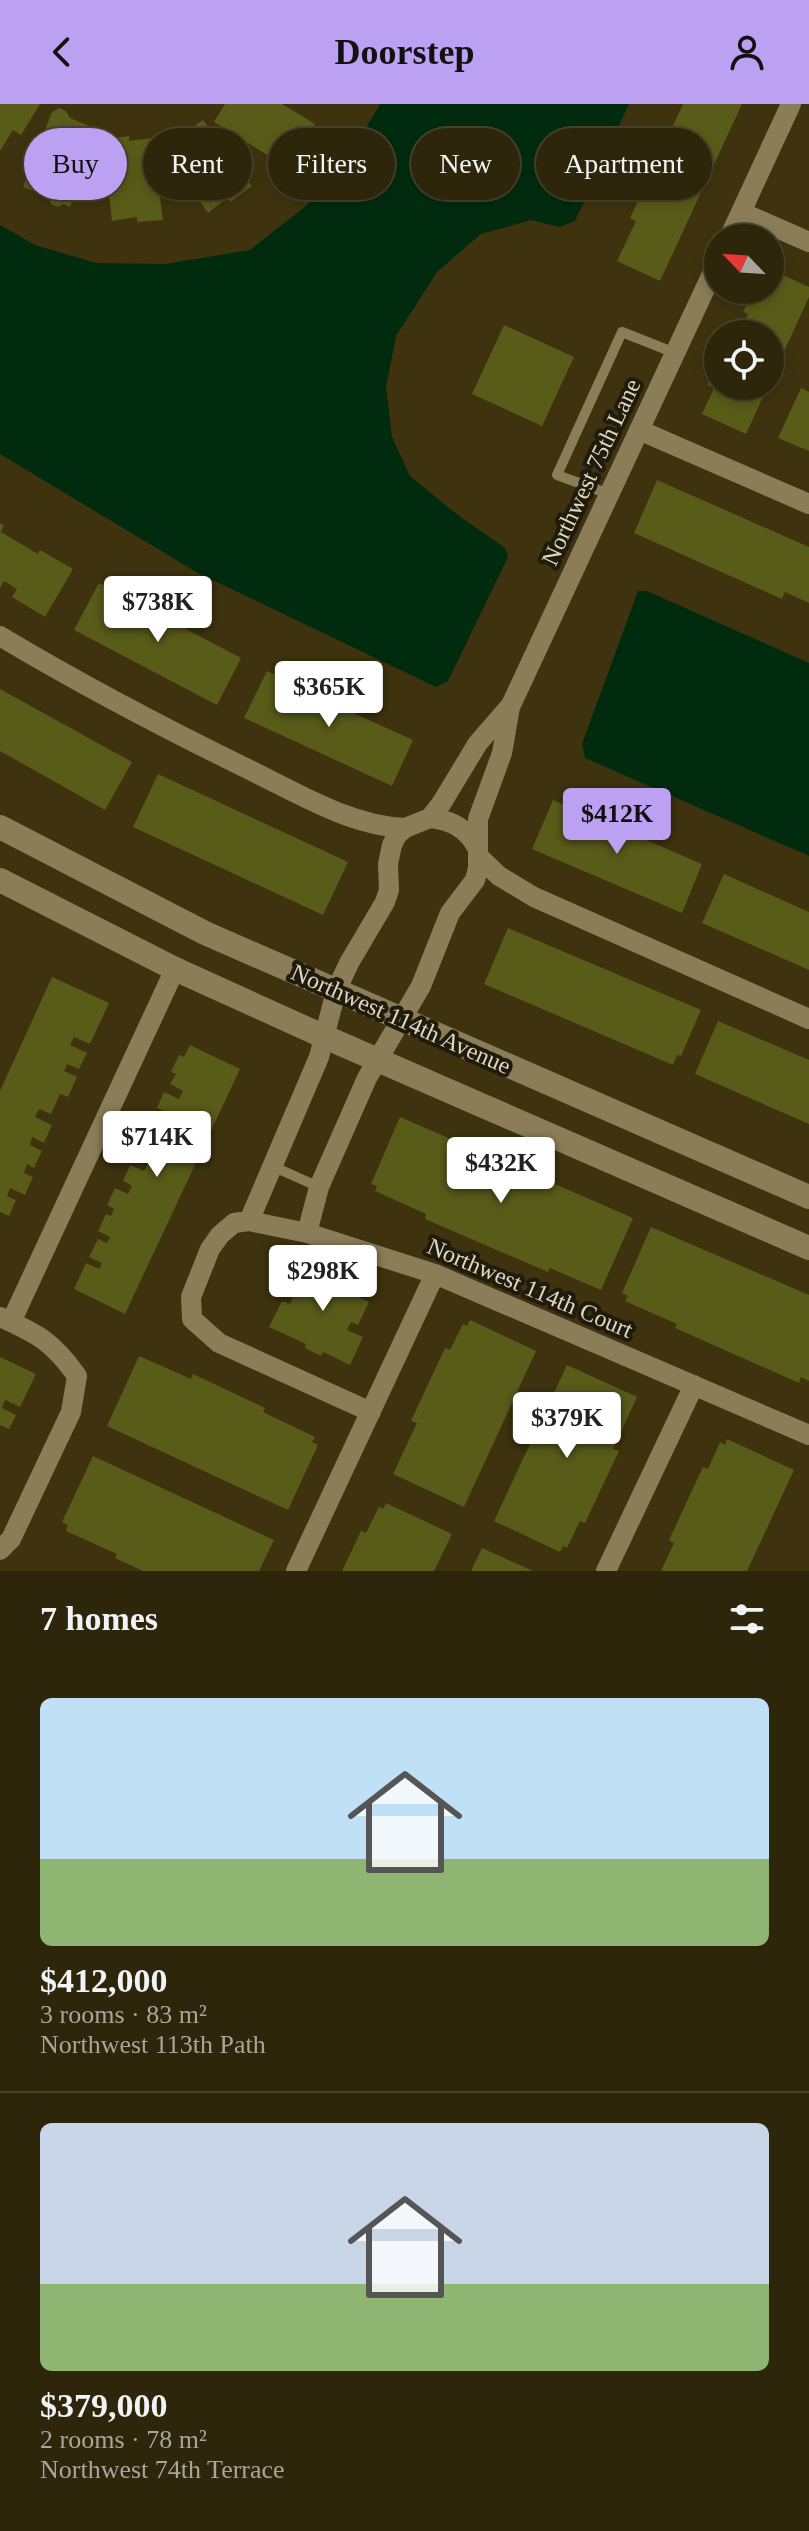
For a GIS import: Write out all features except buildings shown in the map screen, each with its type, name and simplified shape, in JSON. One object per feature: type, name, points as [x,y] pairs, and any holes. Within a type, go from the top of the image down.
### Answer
[{"type":"street","points":[[735,224],[791,104]]},
{"type":"street","points":[[741,212],[809,242]]},
{"type":"street","name":"Northwest 75th Lane","points":[[307,1233],[319,1187],[377,1060],[421,986],[450,913],[475,880],[478,819],[502,753],[511,705],[704,291]]},
{"type":"street","points":[[639,430],[809,504]]},
{"type":"street","points":[[0,636],[145,717],[282,786],[357,819],[405,828]]},
{"type":"street","name":"Northwest 75th Lane","points":[[430,818],[478,743],[511,705]]},
{"type":"street","points":[[371,1412],[219,1343],[192,1319],[191,1297],[210,1249],[220,1235],[234,1223],[249,1221],[319,1057],[336,991],[385,902],[389,890],[390,853],[397,835],[405,828],[430,818],[453,824],[472,838],[477,851],[499,876],[534,897],[809,1019]]},
{"type":"street","name":"Northwest 114th Avenue","points":[[0,827],[205,933],[809,1197]]},
{"type":"street","name":"Northwest 114th Avenue","points":[[0,880],[175,969],[809,1248]]},
{"type":"street","points":[[0,1550],[11,1539],[71,1412],[77,1376],[62,1355],[36,1333],[6,1319],[175,969]]},
{"type":"street","name":"Northwest 114th Court","points":[[249,1221],[307,1233],[435,1274],[809,1435]]},
{"type":"street","points":[[296,1571],[435,1274]]},
{"type":"street","points":[[606,1571],[694,1385]]},
{"type":"lane","points":[[609,494],[557,475],[622,332],[675,353]]},
{"type":"lane","points":[[272,1166],[319,1187]]},
{"type":"shaded area","points":[[380,104],[629,104],[618,128],[536,128],[536,200],[585,200],[575,221],[560,227],[531,220],[481,234],[437,272],[396,336],[386,387],[392,437],[410,476],[505,548],[508,557],[448,681],[436,687],[198,573],[0,454],[0,225],[35,245],[96,263],[165,264],[250,250],[311,200],[395,200],[395,128],[366,128]]},
{"type":"shaded area","points":[[638,591],[647,591],[809,663],[809,856],[585,758],[582,744]]}]
